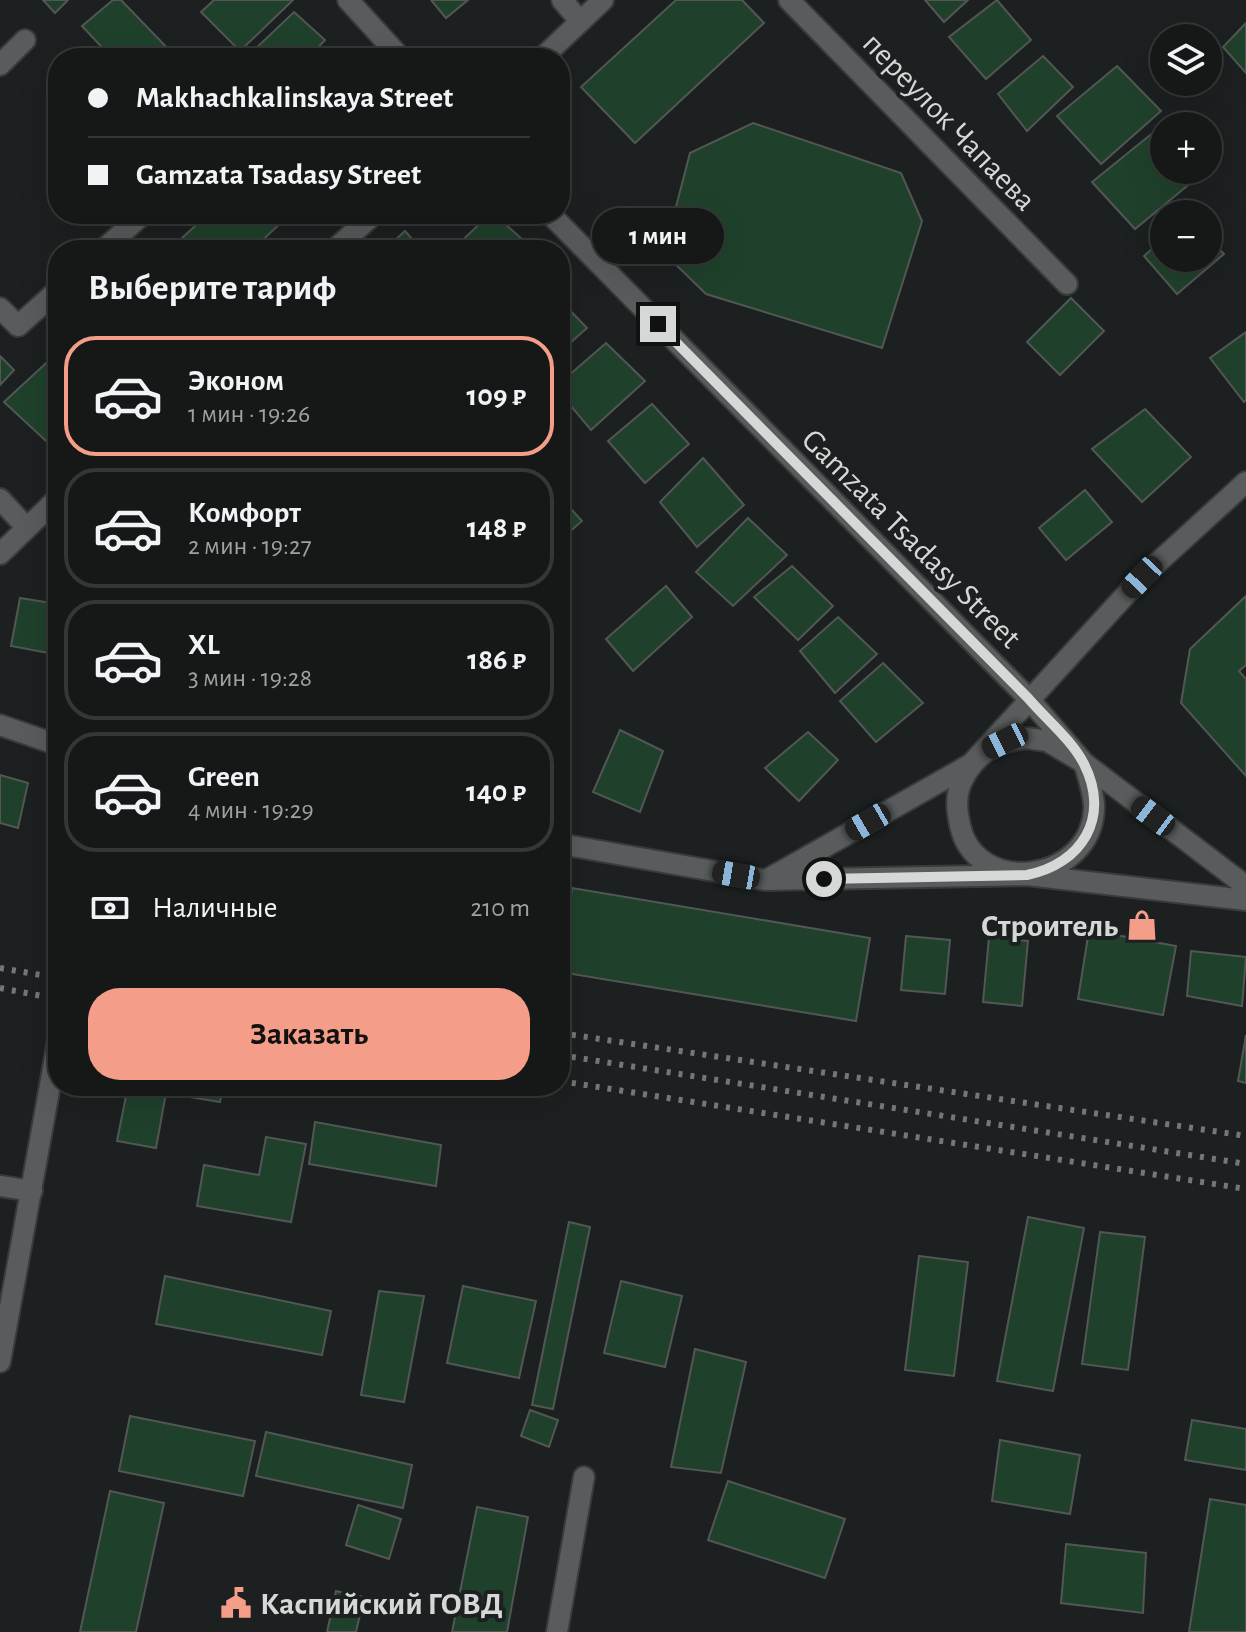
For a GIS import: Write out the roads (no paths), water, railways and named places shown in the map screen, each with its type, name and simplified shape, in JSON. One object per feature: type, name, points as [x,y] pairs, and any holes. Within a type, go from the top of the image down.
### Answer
[{"type":"street","points":[[348,0],[392,48]]},
{"type":"street","points":[[562,0],[580,21]]},
{"type":"street","points":[[552,48],[603,0]]},
{"type":"street","name":"переулок Чапаева","points":[[789,0],[1067,284]]},
{"type":"street","points":[[0,65],[25,40]]},
{"type":"street","points":[[114,240],[132,224]]},
{"type":"street","points":[[345,240],[363,224]]},
{"type":"street","name":"Gamzata Tsadasy Street","points":[[560,224],[1028,698],[1084,763],[1246,886]]},
{"type":"street","points":[[0,308],[18,326],[48,299]]},
{"type":"street","points":[[1246,482],[1142,577],[1028,698],[971,764],[960,784],[956,805],[960,827],[969,847],[985,862],[1005,872],[1246,900]]},
{"type":"street","points":[[0,499],[26,527]]},
{"type":"street","points":[[0,554],[48,507]]},
{"type":"street","points":[[0,725],[48,742]]},
{"type":"street","points":[[570,846],[765,880],[1027,875],[1048,871],[1067,861],[1082,845],[1091,827],[1094,805],[1084,763],[1047,741],[1026,738],[1005,741],[986,750],[971,764],[765,880]]},
{"type":"street","points":[[0,1362],[48,1096]]},
{"type":"street","points":[[0,1186],[32,1191]]},
{"type":"street","points":[[557,1632],[584,1477]]},
{"type":"railway","points":[[0,968],[48,976]]},
{"type":"railway","points":[[0,988],[48,997]]},
{"type":"railway","points":[[570,1035],[1246,1136]]},
{"type":"railway","points":[[570,1057],[1246,1164]]},
{"type":"railway","points":[[570,1083],[1246,1189]]},
{"type":"place","name":"Строитель","points":[[1142,925]]},
{"type":"place","name":"Каспийский ГОВД","points":[[236,1603]]}]
